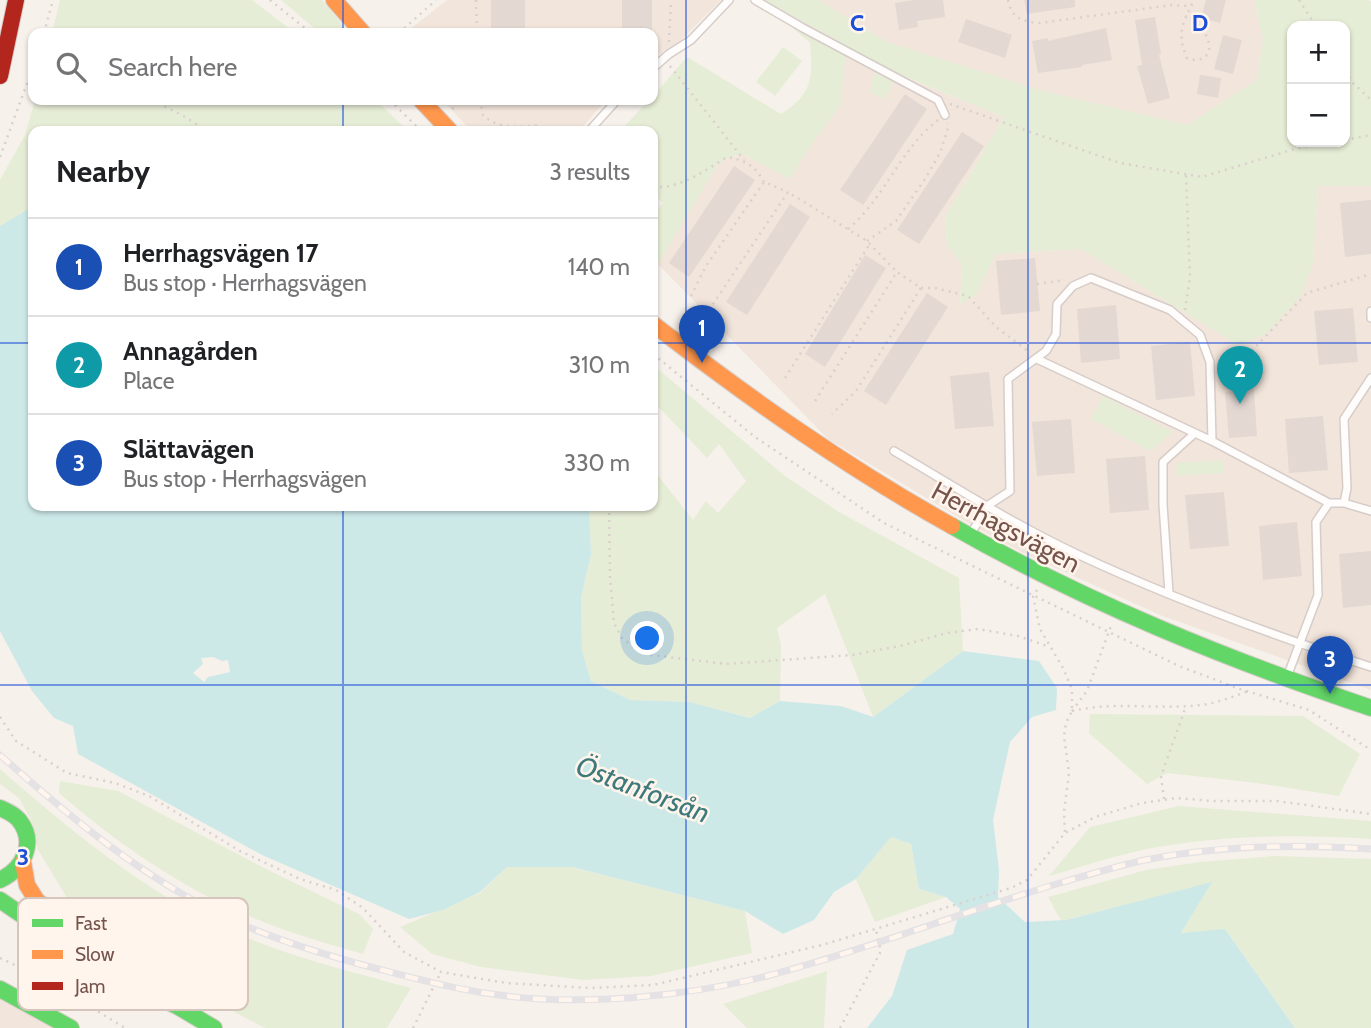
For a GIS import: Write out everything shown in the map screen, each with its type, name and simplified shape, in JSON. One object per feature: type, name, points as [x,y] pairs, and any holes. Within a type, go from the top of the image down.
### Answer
[{"type":"main road","points":[[0,76],[16,0]]},
{"type":"main road","points":[[334,0],[359,28]]},
{"type":"main road","points":[[426,105],[445,126]]},
{"type":"main road","name":"Herrhagsvägen","points":[[658,328],[742,393],[803,435],[919,510],[969,538],[1116,611],[1219,656],[1371,708]]},
{"type":"main road","points":[[0,808],[15,817],[25,830],[28,846],[23,862],[15,872],[0,880]]},
{"type":"main road","points":[[23,862],[27,885],[35,898]]},
{"type":"main road","points":[[0,900],[18,912]]},
{"type":"main road","points":[[0,989],[18,999]]},
{"type":"main road","points":[[38,1010],[71,1028]]},
{"type":"main road","points":[[184,1010],[214,1028]]},
{"type":"lane","points":[[658,64],[691,40],[729,0]]},
{"type":"lane","points":[[755,0],[938,100],[945,115]]},
{"type":"lane","points":[[594,126],[612,105]]},
{"type":"lane","points":[[969,538],[987,506],[1010,491],[1007,379],[1046,351],[1056,334],[1057,304],[1073,286],[1091,278],[1170,310],[1200,335],[1210,362],[1212,441]]},
{"type":"lane","points":[[1371,311],[1371,318]]},
{"type":"lane","points":[[1038,359],[1212,441],[1329,503],[1344,503],[1371,511]]},
{"type":"lane","points":[[1344,503],[1347,488],[1344,419],[1371,378]]},
{"type":"lane","points":[[1169,593],[1163,462],[1195,433]]},
{"type":"lane","points":[[894,451],[987,506],[1078,554],[1300,644],[1371,667]]},
{"type":"lane","points":[[1286,679],[1318,595],[1316,522],[1329,503]]},
{"type":"path","points":[[45,28],[53,0]]},
{"type":"path","points":[[270,0],[305,28]]},
{"type":"path","points":[[405,28],[436,0]]},
{"type":"path","points":[[476,0],[477,28]]},
{"type":"path","points":[[671,0],[670,68],[764,182],[788,192],[868,242],[897,272],[922,288],[943,289],[968,296],[996,327],[1038,359]]},
{"type":"path","points":[[1008,0],[1010,10],[1017,18],[1040,23],[1172,5],[1191,6]]},
{"type":"path","points":[[1185,16],[1201,27],[1208,38],[1209,50],[1201,61],[1191,60],[1185,54],[1181,28],[1185,16],[1194,0]]},
{"type":"path","points":[[1300,0],[1313,21]]},
{"type":"path","points":[[1350,78],[1371,100]]},
{"type":"path","points":[[0,157],[28,81]]},
{"type":"path","points":[[938,100],[1120,163],[1186,175],[1202,177],[1304,147]]},
{"type":"path","points":[[162,105],[199,126]]},
{"type":"path","points":[[395,105],[416,126]]},
{"type":"path","points":[[481,105],[483,115],[508,126]]},
{"type":"path","points":[[785,378],[868,242],[896,221],[925,179],[940,153],[948,128],[945,115],[923,131],[870,208],[848,229]]},
{"type":"path","points":[[526,126],[541,125]]},
{"type":"path","points":[[1350,139],[1371,135]]},
{"type":"path","points":[[658,188],[666,189],[697,176],[727,157],[744,160]]},
{"type":"path","points":[[1183,320],[1191,278],[1186,175]]},
{"type":"path","points":[[691,296],[706,266],[764,182]]},
{"type":"path","points":[[705,316],[788,192]]},
{"type":"path","points":[[815,401],[897,272]]},
{"type":"path","points":[[1210,362],[1244,359],[1307,293],[1371,274]]},
{"type":"path","points":[[1037,284],[1063,280],[1079,283]]},
{"type":"path","points":[[832,414],[856,391],[922,288]]},
{"type":"path","points":[[609,511],[614,623],[622,638],[643,654],[726,664],[852,655],[947,633],[978,629],[1018,636],[1050,647]]},
{"type":"path","points":[[1033,596],[1040,629],[1072,689],[1072,711]]},
{"type":"path","points":[[1065,833],[1069,773],[1064,736],[1066,723],[1087,691],[1116,611]]},
{"type":"path","points":[[1072,711],[1116,705],[1186,706],[1222,701],[1248,691]]},
{"type":"path","points":[[1164,800],[1161,776],[1186,706]]},
{"type":"path","points":[[0,717],[16,741],[67,774],[115,783],[149,796],[240,851],[300,879],[336,890],[363,908],[404,953],[441,972],[506,982],[591,988],[653,985],[822,945],[1010,888],[1027,880],[1065,833],[1096,817],[1142,803],[1176,798],[1277,801],[1371,814]]},
{"type":"path","points":[[840,1028],[881,951],[876,929]]},
{"type":"path","points":[[0,958],[18,967]]},
{"type":"path","points":[[413,1028],[441,972]]},
{"type":"path","points":[[95,1010],[125,1028]]},
{"type":"shaded area","points":[[447,0],[721,0],[679,42],[658,55],[658,28],[411,28]]},
{"type":"shaded area","points":[[818,0],[1254,0],[1263,39],[1257,80],[1187,125],[1043,91],[887,42]]},
{"type":"shaded area","points":[[845,48],[877,63],[870,92],[884,100],[897,74],[1004,117],[945,217],[947,245],[962,264],[960,303],[976,296],[994,254],[1081,249],[1238,345],[1313,264],[1318,186],[1371,186],[1371,690],[1160,615],[1025,554],[970,524],[828,439],[658,264],[718,164],[743,154],[790,179],[809,148]]},
{"type":"shaded area","points":[[448,105],[602,105],[583,126],[466,126]]},
{"type":"shaded area","points":[[0,997],[18,1007],[18,1010],[54,1028],[0,1028]]},
{"type":"green space","points":[[60,0],[252,0],[288,28],[53,28]]},
{"type":"green space","points":[[281,0],[322,0],[345,28],[314,28]]},
{"type":"green space","points":[[761,0],[818,0],[887,42],[1043,91],[1187,125],[1257,80],[1263,39],[1254,0],[1369,0],[1371,186],[1318,186],[1313,264],[1300,297],[1266,334],[1238,345],[1081,249],[995,254],[976,296],[960,304],[962,264],[947,245],[945,217],[1004,117],[898,74],[884,100],[870,92],[877,63],[846,48],[840,106],[790,179],[743,154],[718,164],[658,264],[658,208],[663,203],[658,198],[658,126],[625,126],[644,105],[658,105],[658,90],[687,57],[781,114],[792,107],[805,92],[811,75],[810,43]]},
{"type":"green space","points":[[783,47],[802,61],[775,96],[756,82]]},
{"type":"green space","points":[[34,105],[381,105],[403,126],[28,126],[28,209],[0,226],[0,180],[25,135]]},
{"type":"green space","points":[[658,369],[785,476],[839,512],[959,578],[963,651],[873,717],[825,594],[777,628],[781,646],[780,701],[751,718],[690,702],[630,700],[591,681],[582,650],[581,597],[591,555],[589,511],[658,511],[658,475],[693,520],[706,501],[718,513],[746,481],[719,444],[707,458],[658,406]]},
{"type":"green space","points":[[1103,396],[1173,432],[1150,451],[1091,419]]},
{"type":"green space","points":[[1223,460],[1224,473],[1177,476],[1176,463]]},
{"type":"green space","points":[[1090,714],[1303,716],[1360,754],[1339,796],[1167,773],[1147,784],[1089,733]]},
{"type":"green space","points":[[0,769],[108,857],[170,898],[67,898],[37,848],[32,822],[19,798],[0,784]]},
{"type":"green space","points":[[60,781],[118,791],[270,871],[359,914],[373,929],[363,954],[248,916],[248,898],[211,898],[190,887],[122,843],[59,793]]},
{"type":"green space","points":[[1179,806],[1371,821],[1371,839],[1285,836],[1199,841],[1142,850],[1049,876],[1090,827]]},
{"type":"green space","points":[[891,837],[911,844],[919,889],[946,897],[875,922],[856,879]]},
{"type":"green space","points":[[1274,856],[1371,859],[1371,1028],[1295,1028],[1226,930],[1181,933],[1211,883],[1061,921],[1048,897],[1146,870]]},
{"type":"green space","points":[[507,867],[571,867],[745,911],[752,953],[651,976],[584,980],[481,967],[432,954],[400,927],[480,893]]},
{"type":"green space","points":[[248,937],[318,962],[411,988],[387,1028],[265,1028],[231,1010],[248,1010]]},
{"type":"green space","points":[[827,971],[824,1028],[747,1028],[723,1004]]},
{"type":"water","name":"Östanforsån","points":[[28,209],[28,511],[589,511],[591,555],[581,597],[582,650],[591,681],[630,700],[690,702],[750,718],[780,701],[841,706],[873,717],[963,651],[1039,661],[1057,688],[1056,710],[1032,717],[1010,742],[993,820],[999,870],[998,897],[1025,922],[1066,920],[1212,882],[1181,933],[1225,929],[1295,1028],[867,1028],[892,996],[907,950],[953,934],[960,909],[946,897],[919,889],[911,844],[891,837],[856,879],[834,892],[814,920],[783,934],[745,911],[572,867],[507,867],[480,892],[443,910],[409,919],[262,855],[78,754],[73,726],[54,718],[32,691],[0,631],[0,226]],"holes":[[[201,658],[228,660],[230,672],[208,677],[204,682],[193,673],[203,664]]]},
{"type":"building","points":[[491,0],[525,0],[525,28],[491,28]]},
{"type":"building","points":[[622,0],[652,0],[652,28],[622,28]]},
{"type":"building","points":[[943,0],[945,17],[917,21],[918,27],[899,30],[895,3]]},
{"type":"building","points":[[1024,0],[1075,0],[1075,7],[1027,14]]},
{"type":"building","points":[[1206,0],[1226,0],[1220,23],[1201,18]]},
{"type":"building","points":[[1155,17],[1159,55],[1170,98],[1148,104],[1137,66],[1142,65],[1135,20]]},
{"type":"building","points":[[966,19],[1012,35],[1005,58],[958,42]]},
{"type":"building","points":[[1106,28],[1112,60],[1038,73],[1032,41],[1048,38],[1048,41]]},
{"type":"building","points":[[1223,35],[1242,40],[1233,74],[1214,69]]},
{"type":"building","points":[[1200,75],[1221,78],[1218,98],[1197,94]]},
{"type":"building","points":[[905,94],[927,109],[863,205],[840,190]]},
{"type":"building","points":[[962,132],[984,146],[919,244],[897,230]]},
{"type":"building","points":[[734,166],[755,180],[689,277],[669,263]]},
{"type":"building","points":[[1371,200],[1371,254],[1345,257],[1340,203]]},
{"type":"building","points":[[790,204],[810,217],[747,315],[726,302]]},
{"type":"building","points":[[865,255],[886,268],[825,367],[805,354]]},
{"type":"building","points":[[1035,258],[1040,311],[1001,315],[996,261]]},
{"type":"building","points":[[927,293],[948,307],[886,405],[864,391]]},
{"type":"building","points":[[1116,305],[1120,359],[1081,363],[1077,309]]},
{"type":"building","points":[[1353,308],[1358,362],[1319,365],[1314,311]]},
{"type":"building","points":[[1190,342],[1195,396],[1156,400],[1151,346]]},
{"type":"building","points":[[989,372],[994,426],[955,429],[950,376]]},
{"type":"building","points":[[1254,389],[1257,436],[1229,438],[1225,392]]},
{"type":"building","points":[[1323,416],[1328,470],[1289,473],[1285,419]]},
{"type":"building","points":[[1071,419],[1075,473],[1037,476],[1032,422]]},
{"type":"building","points":[[1145,456],[1149,510],[1110,513],[1106,459]]},
{"type":"building","points":[[1224,492],[1229,546],[1190,549],[1185,495]]},
{"type":"building","points":[[1297,522],[1302,576],[1263,580],[1259,526]]},
{"type":"building","points":[[1371,551],[1371,605],[1343,608],[1339,554]]},
{"type":"railway","points":[[0,755],[110,846],[190,898]]},
{"type":"railway","points":[[248,926],[363,965],[459,988],[559,1000],[630,998],[701,989],[767,976],[841,955],[1060,883],[1145,860],[1201,851],[1258,847],[1371,849]]},
{"type":"traffic: fast","points":[[952,526],[1053,580],[1157,627],[1263,670],[1371,708]]},
{"type":"traffic: fast","points":[[0,808],[19,820],[27,838],[21,862],[0,880]]},
{"type":"traffic: fast","points":[[0,900],[18,912]]},
{"type":"traffic: fast","points":[[0,989],[18,999]]},
{"type":"traffic: fast","points":[[38,1010],[71,1028]]},
{"type":"traffic: fast","points":[[184,1010],[214,1028]]},
{"type":"traffic: slow","points":[[334,0],[359,28]]},
{"type":"traffic: slow","points":[[426,105],[445,126]]},
{"type":"traffic: slow","points":[[658,328],[799,431],[952,526]]},
{"type":"traffic: slow","points":[[23,862],[27,885],[35,898]]},
{"type":"traffic: jam","points":[[0,76],[16,0]]},
{"type":"place","name":"Herrhagsvägen 17","points":[[702,363]]},
{"type":"place","name":"Annagården","points":[[1240,404]]},
{"type":"place","name":"Slättavägen","points":[[1330,694]]}]
